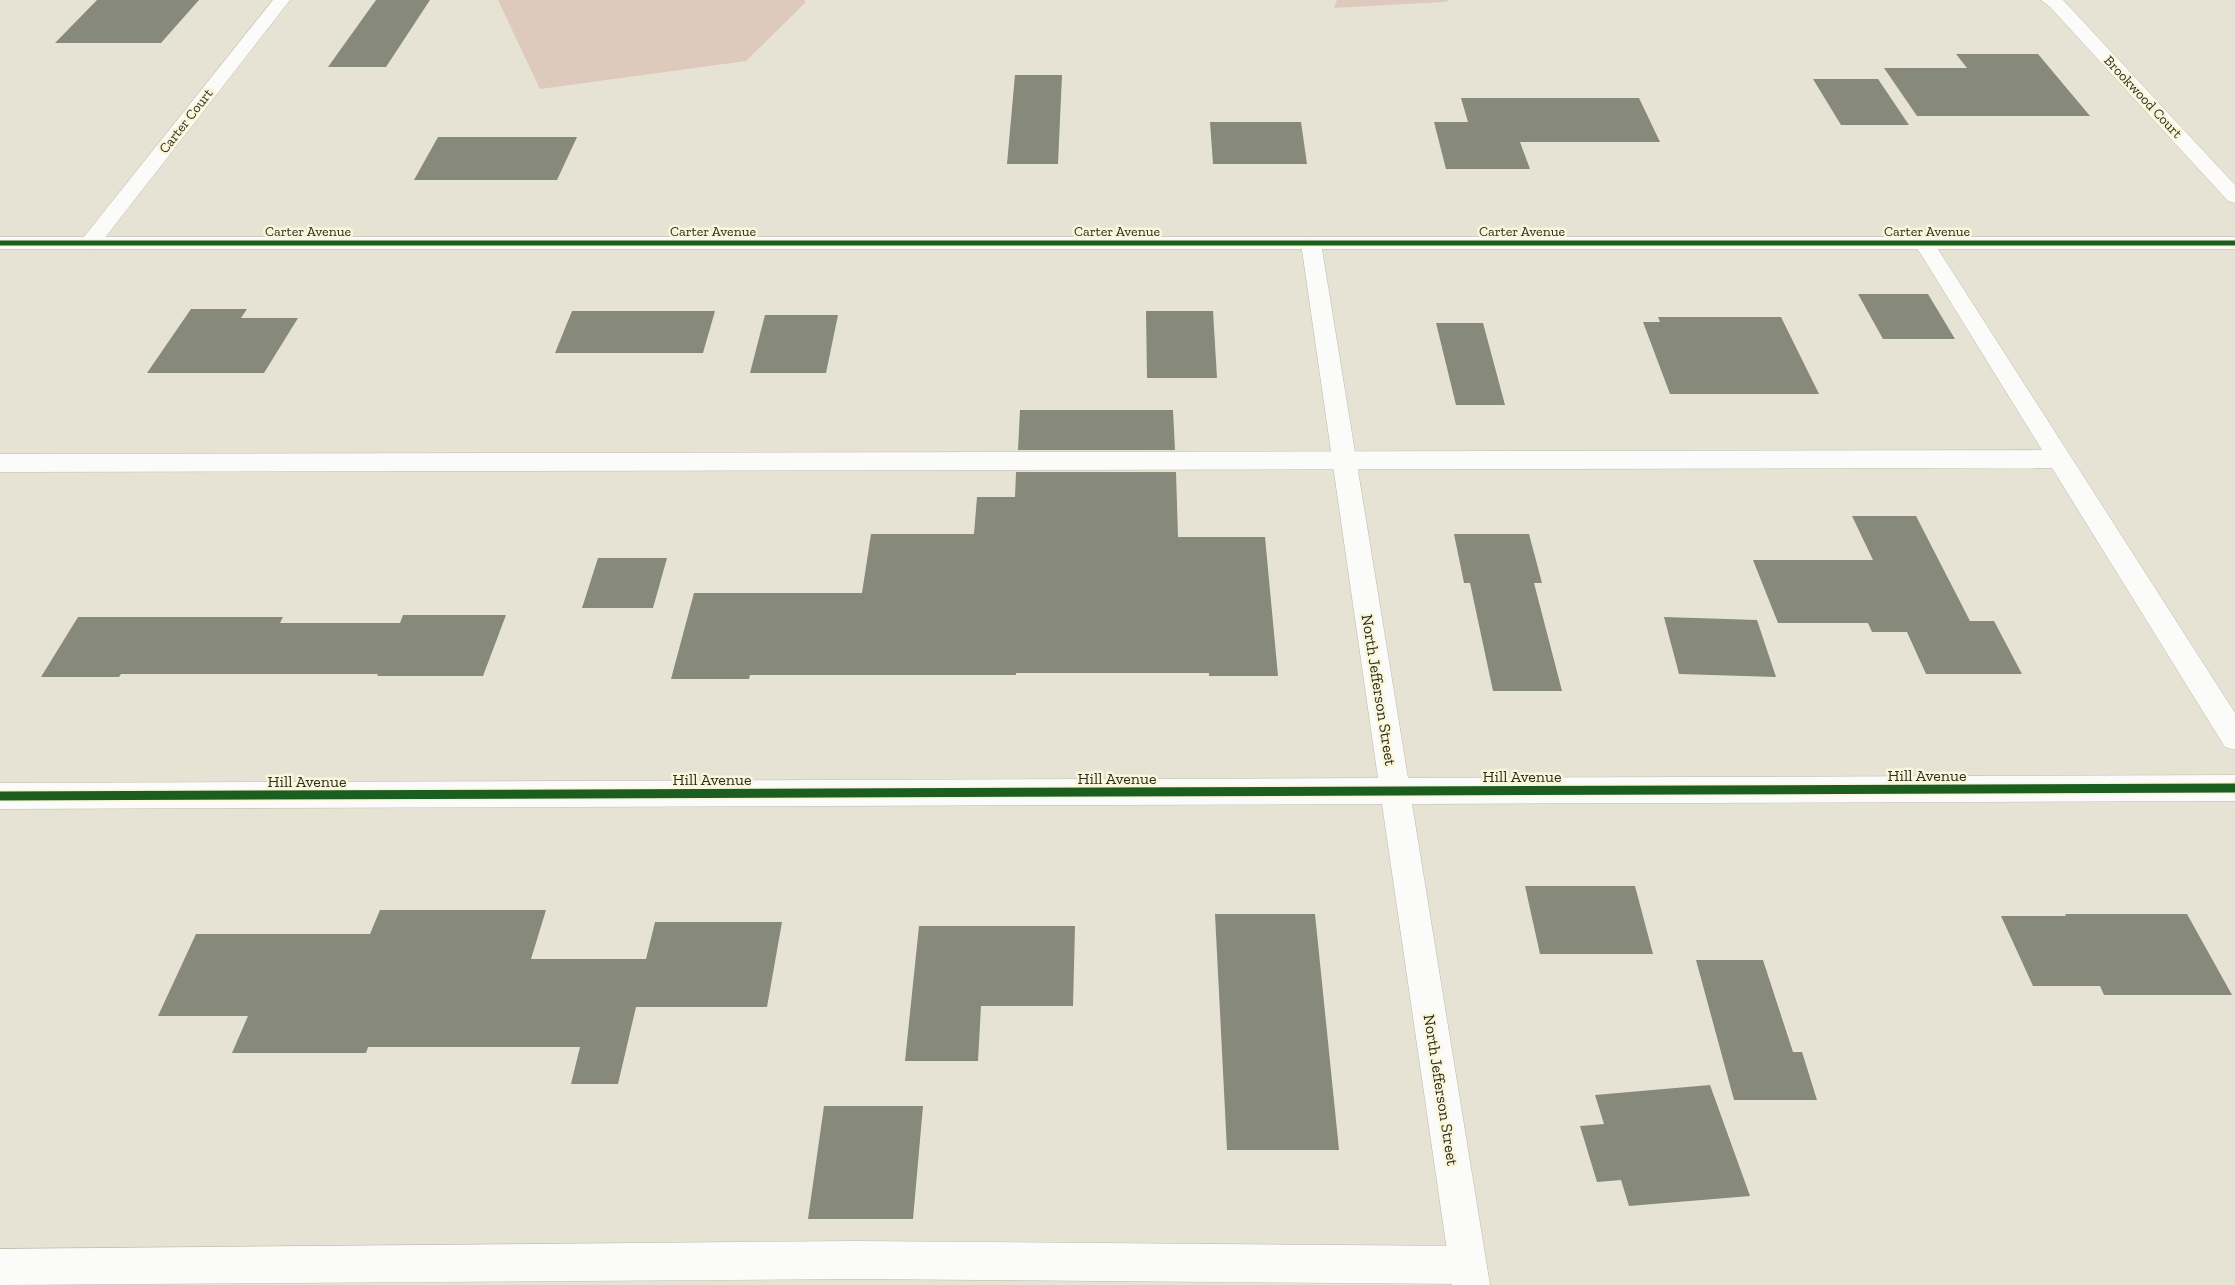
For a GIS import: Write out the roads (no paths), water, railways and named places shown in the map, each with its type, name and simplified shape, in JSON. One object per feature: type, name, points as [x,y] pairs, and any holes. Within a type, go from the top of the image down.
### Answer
[{"type":"street","name":"Carter Court","points":[[90,243],[282,0]]},
{"type":"street","name":"Brookwood Court","points":[[2049,0],[2056,3],[2235,197]]},
{"type":"street","name":"Carter Avenue","points":[[0,243],[2235,243]]},
{"type":"street","name":"North Jefferson Street","points":[[1311,243],[1469,1275]]},
{"type":"street","points":[[1924,243],[2235,738]]},
{"type":"street","points":[[0,463],[2059,459]]},
{"type":"street","name":"Hill Avenue","points":[[0,796],[2235,788]]},
{"type":"street","points":[[0,1268],[844,1260],[1469,1275]]}]
